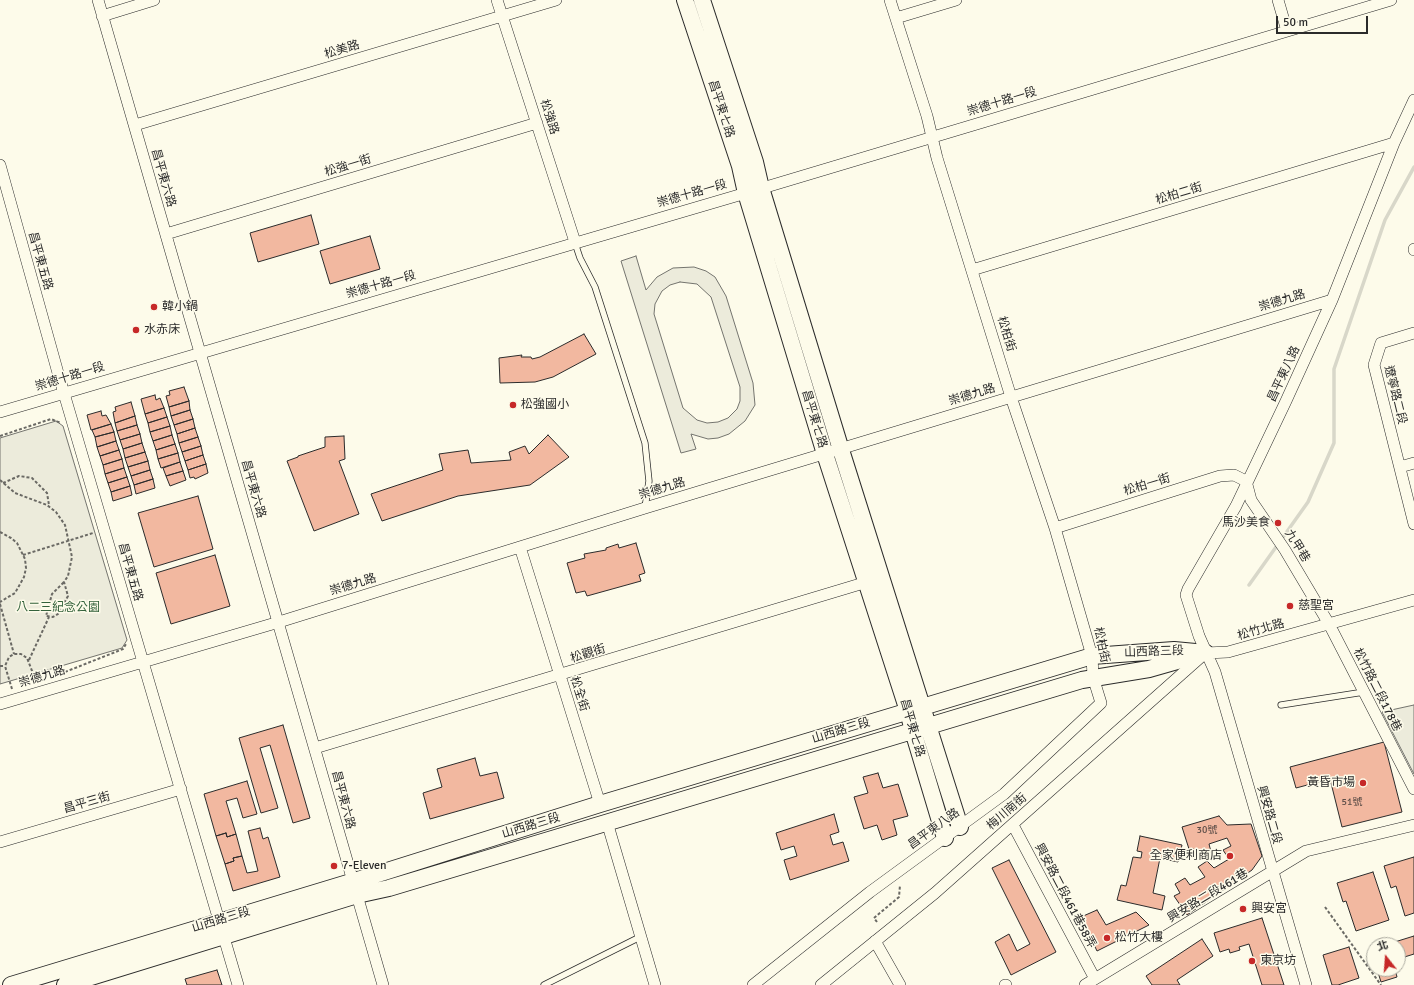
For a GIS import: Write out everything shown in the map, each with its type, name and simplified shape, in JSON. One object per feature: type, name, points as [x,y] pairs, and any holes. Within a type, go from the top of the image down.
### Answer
[{"type":"street","name":"昌平東六路","points":[[98,0],[383,985]]},
{"type":"street","points":[[102,16],[154,0]]},
{"type":"street","name":"松強路","points":[[497,0],[575,242]]},
{"type":"street","name":"松美路","points":[[135,125],[556,0]]},
{"type":"street","name":"昌平東七路","points":[[685,0],[740,166],[746,193],[825,454],[867,582],[915,709],[929,725],[960,827]]},
{"type":"street","name":"昌平東七路","points":[[702,0],[755,162],[761,188],[841,450],[915,709],[912,731],[945,838]]},
{"type":"street","name":"松柏街","points":[[890,0],[927,116],[931,137],[1011,397],[1055,528],[1092,656],[1093,677]]},
{"type":"street","points":[[896,18],[956,0]]},
{"type":"street","points":[[1278,0],[1287,32]]},
{"type":"street","name":"崇德十路一段","points":[[0,412],[200,352],[746,193],[1390,0]]},
{"type":"street","name":"昌平東八路","points":[[1206,653],[1186,595],[1188,589],[1236,506],[1246,482],[1286,401],[1332,300],[1394,143],[1414,100]]},
{"type":"street","name":"松強一街","points":[[166,234],[537,123]]},
{"type":"street","name":"松柏二街","points":[[972,270],[1394,143]]},
{"type":"street","name":"昌平東五路","points":[[0,165],[2,177],[142,661],[238,985]]},
{"type":"street","name":"崇德九路","points":[[0,704],[142,661],[279,622],[645,508],[841,450],[1332,300]]},
{"type":"street","name":"遼寧路二段","points":[[1414,333],[1381,343],[1374,365],[1414,524]]},
{"type":"street","points":[[1400,467],[1414,463]]},
{"type":"street","name":"松柏一街","points":[[1055,528],[1220,476],[1234,475],[1246,482]]},
{"type":"street","name":"九甲巷","points":[[1246,482],[1251,500],[1285,550],[1329,624]]},
{"type":"street","name":"松全街","points":[[520,547],[600,804]]},
{"type":"street","name":"松觀街","points":[[315,748],[867,582]]},
{"type":"street","name":"松竹北路","points":[[1206,653],[1228,652],[1414,600]]},
{"type":"street","name":"松竹路二段178巷","points":[[1329,624],[1414,789]]},
{"type":"street","name":"山西路三段","points":[[65,985],[224,937],[354,888],[600,804],[1092,656],[1174,650],[1206,653]]},
{"type":"street","name":"山西路三段","points":[[11,985],[219,921],[354,888],[389,888],[1093,677],[1149,669],[1206,653]]},
{"type":"street","name":"梅川南街","points":[[820,985],[935,893],[1206,653]]},
{"type":"street","name":"興安路二段","points":[[1206,653],[1215,672],[1272,873],[1306,985]]},
{"type":"street","name":"昌平東八路","points":[[753,985],[870,892],[1004,794],[1101,703],[1093,677]]},
{"type":"street","name":"昌平三街","points":[[0,842],[181,789]]},
{"type":"street","points":[[607,822],[655,985]]},
{"type":"street","name":"興安路二段461巷","points":[[1090,982],[1306,851],[1414,824]]},
{"type":"street","name":"興安路二段461巷58弄","points":[[1013,825],[1090,982]]},
{"type":"street","points":[[875,941],[900,985]]},
{"type":"lane","points":[[575,242],[580,258],[595,287],[645,443],[649,481],[645,508]]},
{"type":"lane","points":[[1281,705],[1364,692]]},
{"type":"lane","points":[[544,985],[640,937]]},
{"type":"path","points":[[0,436],[51,419]]},
{"type":"path","points":[[3,483],[19,476],[32,478],[47,494],[49,506]]},
{"type":"path","points":[[0,480],[15,493],[49,506],[56,512],[64,525],[72,557],[68,576],[52,594],[46,611],[46,616],[49,617]]},
{"type":"path","points":[[0,532],[17,543],[23,555],[26,568],[21,585],[15,593],[0,603],[14,654]]},
{"type":"path","points":[[23,555],[96,532]]},
{"type":"path","points":[[49,617],[58,614],[68,596],[64,582]]},
{"type":"path","points":[[29,660],[49,617]]},
{"type":"path","points":[[58,674],[123,649],[128,641]]},
{"type":"path","points":[[12,691],[4,666],[9,657],[14,654],[21,654],[29,660],[37,683],[31,685]]},
{"type":"path","points":[[6,692],[18,689]]},
{"type":"path","points":[[876,922],[874,918],[899,896],[900,885]]},
{"type":"path","points":[[1325,907],[1381,985]]},
{"type":"green space","points":[[636,256],[646,290],[657,277],[673,268],[694,267],[706,271],[715,277],[726,296],[753,383],[755,405],[745,421],[729,434],[718,438],[708,439],[691,434],[696,449],[681,453],[621,261]],"holes":[[[680,282],[697,284],[711,297],[740,387],[740,401],[737,409],[728,418],[718,422],[707,423],[697,420],[683,408],[654,314],[655,304],[662,291],[670,285]]]},
{"type":"green space","name":"八二三紀念公園","points":[[56,421],[63,426],[127,640],[122,648],[0,684],[0,438]]},
{"type":"green space","points":[[1414,705],[1414,774],[1382,712]]},
{"type":"building","points":[[311,215],[319,244],[258,262],[250,233]]},
{"type":"building","points":[[370,236],[380,269],[330,284],[320,251]]},
{"type":"building","points":[[584,334],[596,354],[553,377],[535,382],[500,383],[499,358],[522,355],[521,357],[531,357],[532,359],[540,357]]},
{"type":"building","points":[[184,387],[189,401],[169,407],[166,396],[170,395],[169,391]]},
{"type":"building","points":[[155,395],[156,400],[160,398],[164,408],[145,414],[141,399]]},
{"type":"building","points":[[189,401],[190,410],[171,416],[169,407]]},
{"type":"building","points":[[131,402],[135,416],[115,423],[113,412],[116,411],[115,407]]},
{"type":"building","points":[[164,408],[167,417],[148,423],[145,414]]},
{"type":"building","points":[[190,410],[193,419],[174,425],[171,416]]},
{"type":"building","points":[[101,411],[102,416],[106,415],[111,424],[91,430],[87,415]]},
{"type":"building","points":[[135,416],[137,425],[117,431],[115,423]]},
{"type":"building","points":[[167,417],[170,426],[150,432],[148,423]]},
{"type":"building","points":[[193,419],[195,428],[177,434],[174,425]]},
{"type":"building","points":[[111,424],[114,432],[95,437],[92,430]]},
{"type":"building","points":[[137,425],[140,434],[120,440],[117,431]]},
{"type":"building","points":[[170,426],[172,435],[153,441],[150,432]]},
{"type":"building","points":[[195,428],[198,437],[179,443],[177,434]]},
{"type":"building","points":[[114,432],[116,441],[97,447],[95,437]]},
{"type":"building","points":[[140,434],[142,443],[123,449],[120,440]]},
{"type":"building","points":[[172,435],[175,444],[156,450],[153,441]]},
{"type":"building","points":[[548,435],[569,457],[530,485],[458,496],[382,521],[371,494],[443,470],[439,454],[468,450],[471,463],[511,460],[509,452],[525,446],[529,454]]},
{"type":"building","points":[[344,436],[345,459],[339,461],[359,514],[314,531],[287,461],[325,447],[325,437]]},
{"type":"building","points":[[198,437],[201,446],[182,452],[179,443]]},
{"type":"building","points":[[116,441],[119,450],[100,456],[97,447]]},
{"type":"building","points":[[142,443],[145,452],[125,458],[123,449]]},
{"type":"building","points":[[175,444],[178,453],[158,459],[156,450]]},
{"type":"building","points":[[201,446],[203,455],[185,461],[182,452]]},
{"type":"building","points":[[119,450],[122,459],[103,465],[100,456]]},
{"type":"building","points":[[145,452],[148,461],[128,467],[125,458]]},
{"type":"building","points":[[178,453],[180,462],[161,468],[158,459]]},
{"type":"building","points":[[203,455],[206,464],[188,470],[185,461]]},
{"type":"building","points":[[122,459],[124,468],[105,474],[103,465]]},
{"type":"building","points":[[148,461],[150,470],[131,476],[128,467]]},
{"type":"building","points":[[180,462],[183,471],[166,476],[163,468]]},
{"type":"building","points":[[206,464],[208,473],[195,479],[194,477],[190,478],[188,470]]},
{"type":"building","points":[[124,468],[127,477],[108,483],[105,474]]},
{"type":"building","points":[[150,470],[153,479],[134,485],[131,476]]},
{"type":"building","points":[[183,471],[186,480],[170,486],[166,476]]},
{"type":"building","points":[[127,477],[130,486],[111,492],[108,483]]},
{"type":"building","points":[[153,479],[155,488],[136,494],[134,485]]},
{"type":"building","points":[[130,486],[132,495],[113,501],[111,492]]},
{"type":"building","points":[[198,496],[213,549],[154,567],[138,513]]},
{"type":"building","points":[[636,543],[645,573],[639,575],[641,581],[587,596],[585,591],[576,593],[567,563],[585,558],[584,554],[606,550],[606,548],[618,544],[619,548]]},
{"type":"building","points":[[215,555],[230,606],[171,624],[156,573]]},
{"type":"building","points":[[283,725],[310,818],[293,823],[270,745],[260,748],[278,808],[261,813],[239,738]]},
{"type":"building","name":"黃昏市場","points":[[1384,742],[1402,812],[1342,827],[1330,779],[1296,788],[1290,767]]},
{"type":"building","points":[[475,758],[480,776],[497,772],[504,798],[430,819],[423,793],[442,787],[437,769]]},
{"type":"building","points":[[878,773],[883,788],[898,784],[908,816],[893,820],[897,835],[882,840],[877,825],[864,829],[854,797],[868,793],[863,777]]},
{"type":"building","points":[[247,781],[257,814],[243,818],[237,798],[226,801],[236,834],[227,837],[226,833],[216,836],[204,794]]},
{"type":"building","points":[[834,814],[839,832],[830,835],[833,845],[843,842],[849,861],[790,880],[784,860],[797,856],[794,846],[781,850],[776,833]]},
{"type":"building","points":[[1219,816],[1227,825],[1251,824],[1262,856],[1252,870],[1187,915],[1174,896],[1180,893],[1175,884],[1185,878],[1190,885],[1205,877],[1198,867],[1207,861],[1214,868],[1229,859],[1223,850],[1231,846],[1227,838],[1209,844],[1211,852],[1205,854],[1203,850],[1195,852],[1194,849],[1189,849],[1182,827]]},
{"type":"building","points":[[260,828],[263,839],[268,837],[280,877],[233,891],[225,864],[234,861],[233,858],[242,856],[247,873],[258,871],[248,831]]},
{"type":"building","points":[[226,833],[227,837],[236,834],[242,856],[233,858],[234,861],[225,864],[216,836]]},
{"type":"building","points":[[1140,836],[1182,845],[1178,862],[1160,858],[1153,893],[1165,896],[1162,910],[1117,900],[1121,885],[1126,886],[1133,857],[1141,858],[1142,852],[1137,851]]},
{"type":"building","points":[[1414,857],[1414,913],[1405,916],[1396,886],[1391,888],[1384,866]]},
{"type":"building","points":[[1009,860],[1056,952],[1011,975],[995,942],[1009,934],[1017,951],[1030,944],[992,868]]},
{"type":"building","points":[[1373,872],[1389,920],[1356,931],[1346,901],[1343,902],[1337,883]]},
{"type":"building","name":"松竹大樓","points":[[1097,910],[1106,925],[1136,912],[1149,925],[1097,951],[1081,917]]},
{"type":"building","points":[[1262,918],[1284,985],[1262,985],[1249,944],[1239,947],[1240,950],[1230,953],[1229,949],[1220,952],[1214,933]]},
{"type":"building","points":[[1414,936],[1414,954],[1406,956],[1406,938]]},
{"type":"building","points":[[1202,939],[1213,956],[1177,980],[1180,985],[1152,985],[1146,976]]},
{"type":"building","points":[[1349,947],[1359,978],[1338,985],[1332,985],[1323,955]]},
{"type":"building","points":[[217,970],[222,985],[187,985],[185,979]]},
{"type":"building","points":[[1379,977],[1397,977],[1381,982]]},
{"type":"waterway","points":[[1249,585],[1308,502],[1334,443],[1334,369],[1385,220],[1414,167]]},
{"type":"place","name":"韓小鍋","points":[[154,307]]},
{"type":"place","name":"水赤床","points":[[136,330]]},
{"type":"place","name":"松強國小","points":[[513,405]]},
{"type":"place","name":"馬沙美食","points":[[1278,523]]},
{"type":"place","name":"慈聖宮","points":[[1290,606]]},
{"type":"place","name":"黃昏市場","points":[[1363,783]]},
{"type":"place","name":"全家便利商店","points":[[1230,856]]},
{"type":"place","name":"7-Eleven","points":[[334,866]]},
{"type":"place","name":"興安宮","points":[[1243,909]]},
{"type":"place","name":"松竹大樓","points":[[1107,938]]},
{"type":"place","name":"東京坊","points":[[1252,961]]}]
